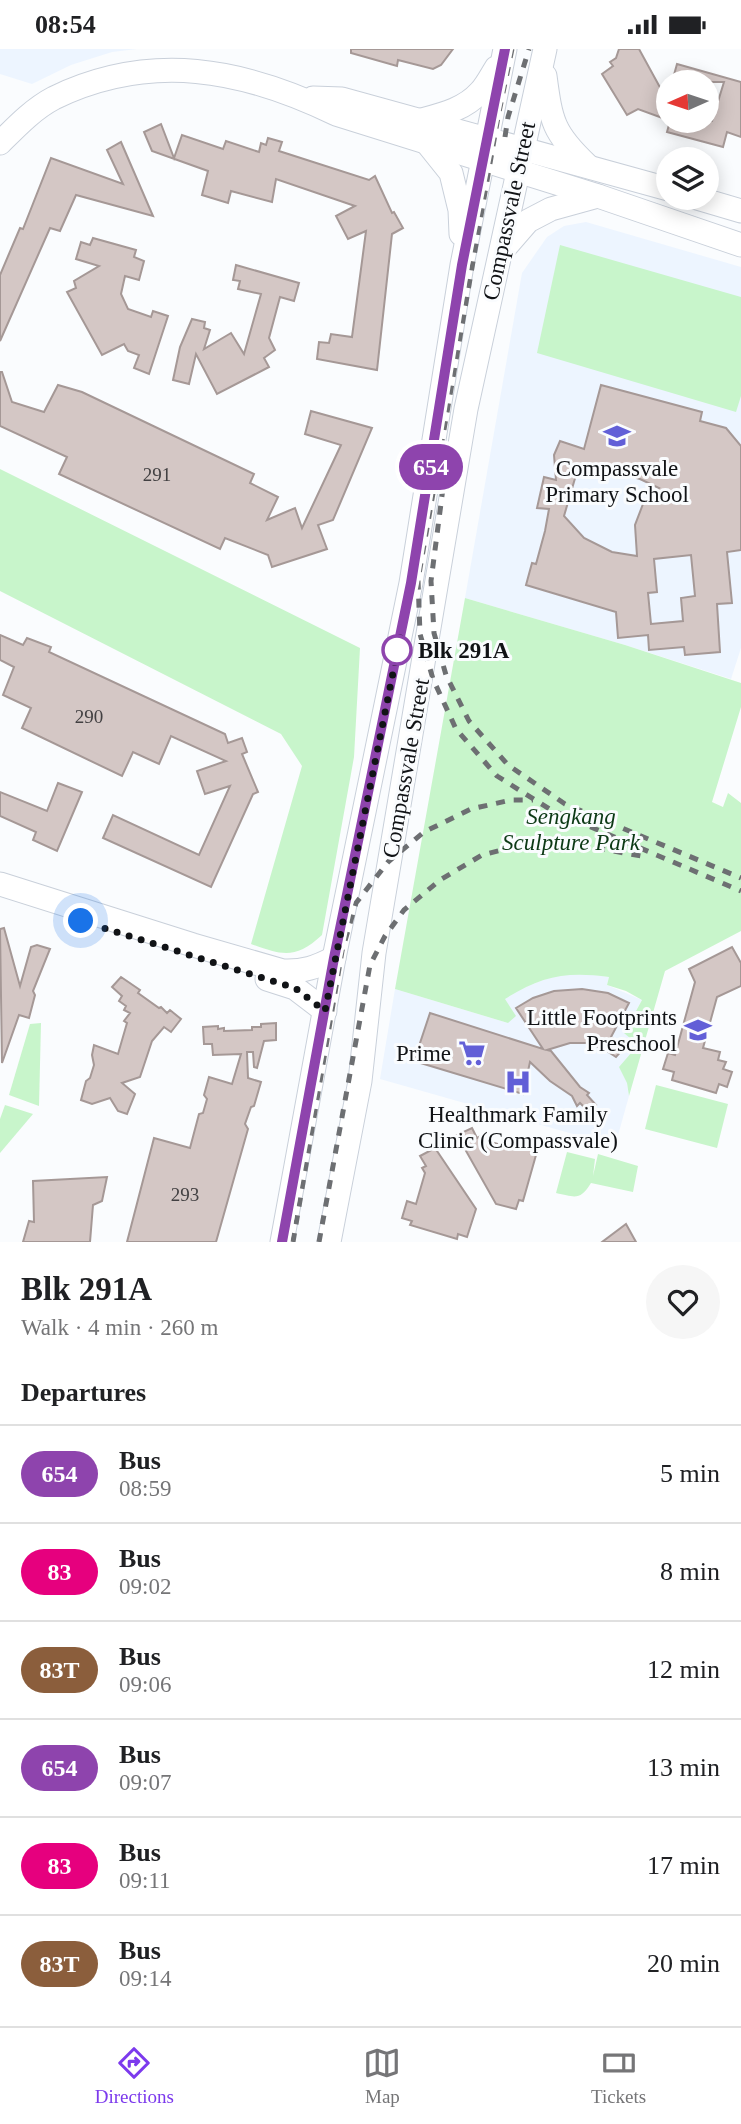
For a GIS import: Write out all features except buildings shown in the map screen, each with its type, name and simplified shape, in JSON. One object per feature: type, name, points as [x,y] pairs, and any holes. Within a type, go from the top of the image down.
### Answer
[{"type":"street","points":[[418,121],[453,111],[480,93],[504,53]]},
{"type":"street","name":"Compassvale Street","points":[[282,1242],[334,958],[411,583],[462,265],[504,53]]},
{"type":"street","points":[[544,54],[549,108],[556,128],[565,144],[588,166]]},
{"type":"street","name":"Compassvale Street","points":[[329,1242],[360,1081],[374,953],[466,409],[544,54]]},
{"type":"street","points":[[0,143],[26,117],[52,99],[101,80],[160,69],[226,74],[303,98],[337,114],[427,143],[485,150]]},
{"type":"street","points":[[303,98],[342,99],[418,121],[485,150],[520,160],[598,195],[741,245]]},
{"type":"street","points":[[427,143],[451,173],[460,210],[462,265]]},
{"type":"street","points":[[520,160],[588,166],[656,186]]},
{"type":"street","points":[[500,253],[528,221],[551,209],[598,195]]},
{"type":"street","points":[[719,204],[741,211]]},
{"type":"street","points":[[0,884],[283,971],[298,972],[334,958]]},
{"type":"street","points":[[0,897],[295,988],[325,1011]]},
{"type":"shaded area","points":[[0,49],[137,49],[112,52],[71,65],[32,84],[0,74]]},
{"type":"shaded area","name":"Compassvale Primary School","points":[[586,222],[741,267],[741,648],[731,679],[465,598],[522,273],[547,237],[564,226]]},
{"type":"shaded area","points":[[580,973],[609,977],[607,985],[642,1000],[624,1032],[638,1045],[627,1083],[629,1096],[615,1146],[380,1079],[395,989],[508,1023],[504,999],[525,987],[554,976]]},
{"type":"green space","points":[[560,245],[741,297],[741,396],[736,412],[537,353]]},
{"type":"green space","points":[[0,469],[360,648],[354,757],[322,935],[304,949],[280,953],[251,944],[302,766],[281,734],[0,591]]},
{"type":"green space","name":"Sengkang Sculpture Park","points":[[465,598],[625,645],[741,683],[741,707],[712,802],[723,807],[728,793],[741,803],[741,931],[665,971],[629,1096],[627,1083],[619,1067],[638,1045],[624,1033],[642,1000],[607,985],[609,977],[567,975],[530,985],[505,999],[516,1016],[508,1023],[395,989]]},
{"type":"green space","points":[[41,1023],[39,1106],[9,1095],[30,1024]]},
{"type":"green space","points":[[656,1085],[728,1104],[717,1148],[645,1129]]},
{"type":"green space","points":[[5,1105],[33,1114],[0,1153],[0,1119]]},
{"type":"green space","points":[[567,1152],[595,1159],[593,1176],[598,1154],[638,1166],[633,1192],[591,1183],[580,1195],[556,1193]]},
{"type":"railway","points":[[512,49],[418,580],[420,634],[433,679],[456,729],[497,776],[551,810],[741,891]]},
{"type":"railway","points":[[505,137],[508,117],[529,49]]},
{"type":"railway","points":[[443,488],[431,581],[434,633],[446,675],[469,721],[508,765],[565,804],[741,878]]},
{"type":"railway","points":[[293,1242],[342,951],[356,903],[388,862],[424,832],[471,809],[511,800],[533,800]]},
{"type":"railway","points":[[319,1242],[370,965],[385,936],[404,910],[440,880],[482,855],[522,845],[569,843],[641,856]]},
{"type":"bus line","name":"654","points":[[282,1242],[334,958],[411,583],[462,265],[505,49]]},
{"type":"place","name":"Compassvale Primary School","points":[[617,436]]},
{"type":"place","name":"Blk 291A","points":[[397,650]]},
{"type":"place","name":"Little Footprints Preschool","points":[[698,1030]]},
{"type":"place","name":"Prime","points":[[472,1053]]},
{"type":"place","name":"Healthmark Family Clinic (Compassvale)","points":[[518,1082]]},
{"type":"route","points":[[81,921],[295,988],[325,1011],[400,638],[397,650]]}]
